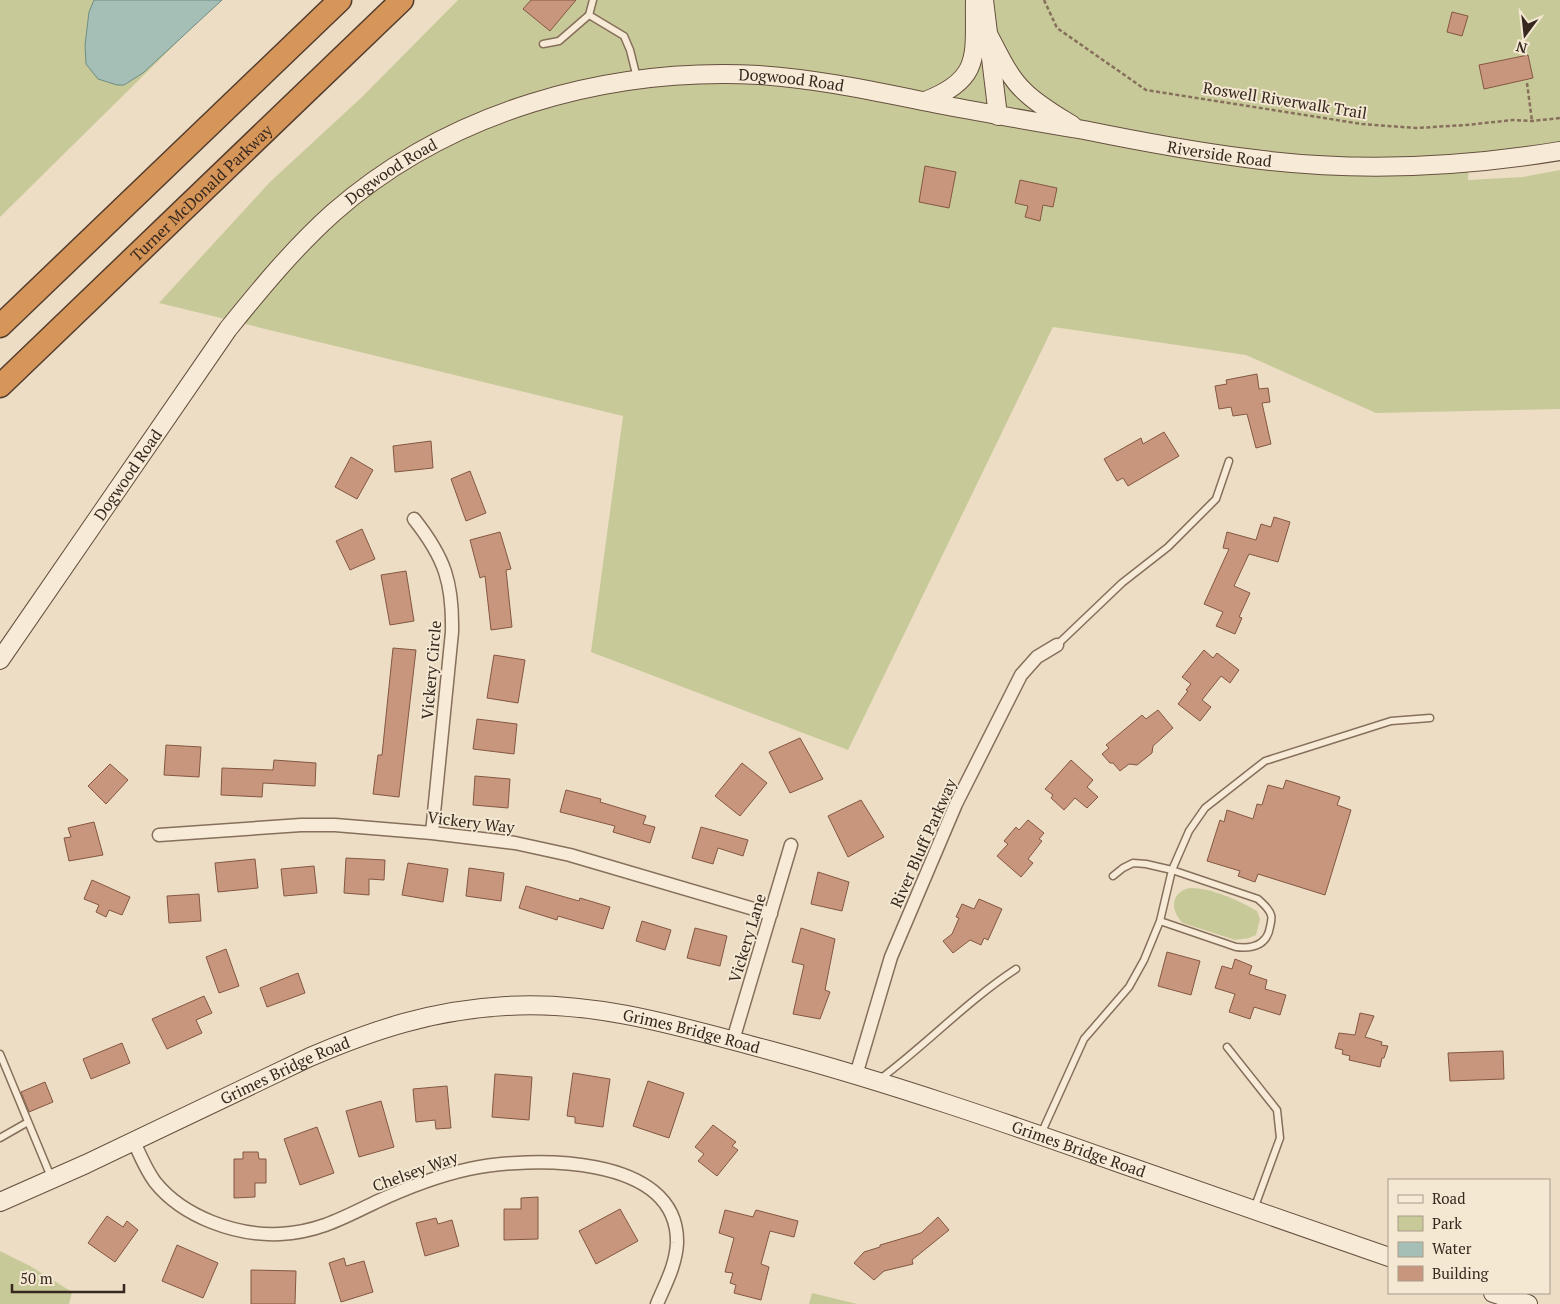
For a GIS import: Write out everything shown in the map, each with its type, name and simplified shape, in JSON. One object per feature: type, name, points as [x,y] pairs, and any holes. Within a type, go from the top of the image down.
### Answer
[{"type":"highway","points":[[0,326],[340,0]]},
{"type":"highway","name":"Turner McDonald Parkway","points":[[0,386],[402,0]]},
{"type":"street","points":[[925,101],[954,88],[970,68],[974,51],[975,0]]},
{"type":"street","points":[[984,0],[998,116]]},
{"type":"street","points":[[988,34],[1012,76],[1024,91],[1058,117],[1082,130]]},
{"type":"street","name":"Dogwood Road","points":[[0,660],[228,329],[264,284],[298,246],[336,211],[379,178],[423,150],[474,124],[520,106],[570,92],[638,79],[680,75],[758,75],[849,87],[998,116]]},
{"type":"street","name":"Riverside Road","points":[[998,116],[1250,159],[1344,165],[1447,164],[1560,151]]},
{"type":"street","name":"Vickery Circle","points":[[414,519],[428,536],[439,556],[448,579],[452,606],[452,632],[432,833]]},
{"type":"street","name":"River Bluff Parkway","points":[[856,1074],[891,957],[956,804],[1022,675],[1037,657],[1057,645]]},
{"type":"street","name":"Vickery Way","points":[[159,836],[300,825],[335,825],[432,833],[515,843],[545,848],[771,914]]},
{"type":"street","name":"Vickery Lane","points":[[733,1040],[791,845]]},
{"type":"street","name":"Grimes Bridge Road","points":[[0,1202],[134,1142],[348,1040],[428,1015],[507,1005],[549,1006],[593,1009],[638,1017],[733,1040],[856,1074],[1040,1135],[1388,1257]]},
{"type":"street","name":"Chelsey Way","points":[[134,1142],[143,1163],[155,1182],[169,1196],[187,1209],[208,1220],[230,1228],[253,1233],[288,1233],[329,1225],[415,1186],[446,1175],[477,1168],[515,1163],[558,1164],[590,1167],[631,1177],[647,1186],[660,1198],[671,1214],[675,1228],[677,1243],[675,1258],[657,1304]]},
{"type":"street","points":[[1495,1294],[1528,1304]]},
{"type":"lane","points":[[543,44],[559,41],[589,14],[593,0]]},
{"type":"lane","points":[[589,14],[624,36],[638,79]]},
{"type":"lane","points":[[1057,645],[1122,583],[1168,547],[1216,499],[1229,461]]},
{"type":"lane","points":[[1040,1135],[1084,1039],[1129,987],[1144,960],[1160,921],[1172,870],[1189,831],[1205,808],[1265,761],[1391,721],[1430,718]]},
{"type":"lane","points":[[1113,876],[1133,863],[1172,870],[1258,899],[1271,915],[1271,924],[1263,942],[1247,948],[1236,947],[1160,921]]},
{"type":"lane","points":[[877,1081],[904,1061],[997,981],[1016,969]]},
{"type":"lane","points":[[1227,1047],[1277,1110],[1280,1138],[1254,1210]]},
{"type":"lane","points":[[0,1054],[52,1179]]},
{"type":"lane","points":[[0,1138],[28,1122]]},
{"type":"path","name":"Roswell Riverwalk Trail","points":[[1044,0],[1057,28],[1146,90],[1362,124],[1416,128],[1560,118]]},
{"type":"path","points":[[1527,84],[1532,121]]},
{"type":"green space","points":[[0,0],[220,0],[0,217]]},
{"type":"green space","points":[[458,0],[1560,0],[1560,151],[1469,162],[1468,180],[1523,177],[1560,170],[1560,409],[1376,413],[1246,355],[1053,327],[848,750],[591,652],[623,416],[159,303],[270,182],[362,97]]},
{"type":"green space","points":[[1190,888],[1225,895],[1257,911],[1260,919],[1256,935],[1235,940],[1183,923],[1176,913],[1174,902],[1179,893]]},
{"type":"green space","points":[[0,1251],[30,1266],[72,1292],[69,1304],[0,1304]]},
{"type":"green space","points":[[812,1293],[857,1304],[809,1304]]},
{"type":"water","points":[[94,0],[222,0],[143,73],[124,85],[117,85],[98,79],[86,64],[85,45],[89,12]]},
{"type":"building","points":[[531,0],[576,0],[550,31],[523,9]]},
{"type":"building","points":[[1452,12],[1468,16],[1462,36],[1447,32]]},
{"type":"building","points":[[1528,55],[1533,78],[1484,89],[1479,65]]},
{"type":"building","points":[[925,166],[956,172],[949,208],[919,202]]},
{"type":"building","points":[[1020,180],[1057,188],[1053,207],[1043,205],[1040,221],[1025,217],[1028,206],[1015,203]]},
{"type":"building","points":[[1257,374],[1259,389],[1268,388],[1270,402],[1262,403],[1271,444],[1256,448],[1247,414],[1233,416],[1231,407],[1219,409],[1215,386],[1227,384],[1226,380]]},
{"type":"building","points":[[1164,432],[1179,456],[1128,486],[1123,478],[1117,481],[1104,459],[1141,438],[1143,444]]},
{"type":"building","points":[[431,441],[433,468],[395,472],[393,446]]},
{"type":"building","points":[[351,457],[373,470],[357,499],[335,487]]},
{"type":"building","points":[[470,471],[486,513],[466,521],[451,479]]},
{"type":"building","points":[[1274,517],[1290,522],[1278,562],[1249,554],[1234,586],[1250,593],[1239,617],[1242,618],[1235,634],[1216,626],[1223,612],[1204,604],[1229,549],[1223,548],[1227,532],[1256,540],[1261,524],[1271,527]]},
{"type":"building","points":[[362,529],[375,559],[350,570],[336,541]]},
{"type":"building","points":[[500,532],[511,569],[506,570],[512,627],[491,630],[485,576],[480,578],[470,540]]},
{"type":"building","points":[[406,571],[414,621],[390,625],[381,575]]},
{"type":"building","points":[[393,648],[416,650],[399,797],[373,794],[378,755],[382,755]]},
{"type":"building","points":[[1204,650],[1213,658],[1217,653],[1239,670],[1230,683],[1221,676],[1202,700],[1211,707],[1200,721],[1178,704],[1191,684],[1182,677]]},
{"type":"building","points":[[494,655],[525,660],[518,703],[487,698]]},
{"type":"building","points":[[1158,710],[1173,728],[1153,746],[1152,753],[1137,765],[1129,764],[1120,771],[1102,754],[1109,748],[1106,745],[1142,715],[1146,719]]},
{"type":"building","points":[[477,719],[517,724],[514,754],[473,749]]},
{"type":"building","points":[[800,738],[823,779],[790,793],[769,752]]},
{"type":"building","points":[[166,745],[201,747],[199,777],[164,775]]},
{"type":"building","points":[[274,760],[316,763],[315,786],[263,783],[262,797],[221,795],[222,768],[273,770]]},
{"type":"building","points":[[1071,760],[1093,780],[1087,787],[1098,797],[1087,808],[1075,798],[1064,810],[1051,798],[1053,795],[1045,789]]},
{"type":"building","points":[[742,763],[767,783],[740,816],[715,796]]},
{"type":"building","points":[[110,764],[128,780],[106,804],[88,786]]},
{"type":"building","points":[[475,776],[510,779],[508,808],[473,805]]},
{"type":"building","points":[[1286,780],[1340,797],[1337,805],[1351,810],[1325,895],[1258,874],[1255,882],[1238,876],[1240,871],[1207,861],[1220,820],[1224,822],[1227,810],[1253,819],[1257,804],[1262,805],[1268,785],[1283,789]]},
{"type":"building","points":[[566,790],[601,799],[600,802],[646,816],[643,824],[655,827],[650,843],[613,832],[615,826],[560,812]]},
{"type":"building","points":[[861,800],[884,837],[848,857],[828,816]]},
{"type":"building","points":[[1028,820],[1044,833],[1039,839],[1042,841],[1028,859],[1033,863],[1021,877],[997,856],[1008,844],[1004,841],[1016,827],[1019,830]]},
{"type":"building","points":[[94,822],[103,855],[69,861],[64,838],[71,837],[68,828]]},
{"type":"building","points":[[701,827],[748,840],[743,856],[718,848],[713,864],[692,858]]},
{"type":"building","points":[[346,858],[385,860],[384,880],[369,879],[369,895],[344,893]]},
{"type":"building","points":[[255,859],[258,888],[218,892],[215,863]]},
{"type":"building","points":[[408,863],[448,869],[443,902],[402,895]]},
{"type":"building","points":[[314,866],[317,893],[284,896],[281,869]]},
{"type":"building","points":[[469,868],[504,873],[501,901],[466,896]]},
{"type":"building","points":[[818,872],[849,882],[842,911],[811,904]]},
{"type":"building","points":[[92,880],[130,897],[122,915],[109,910],[106,917],[96,912],[99,905],[84,899]]},
{"type":"building","points":[[526,886],[579,901],[580,898],[610,907],[603,929],[558,916],[557,920],[519,908]]},
{"type":"building","points":[[199,894],[201,921],[169,923],[167,896]]},
{"type":"building","points":[[979,899],[1002,909],[988,940],[984,938],[981,945],[970,940],[953,953],[943,941],[952,934],[959,918],[956,917],[962,904],[974,909]]},
{"type":"building","points":[[642,921],[671,930],[665,950],[636,941]]},
{"type":"building","points":[[695,928],[727,936],[720,966],[687,958]]},
{"type":"building","points":[[801,928],[835,939],[825,990],[830,992],[820,1019],[793,1014],[804,965],[792,962]]},
{"type":"building","points":[[226,949],[239,986],[219,993],[206,957]]},
{"type":"building","points":[[1167,952],[1200,961],[1191,995],[1158,986]]},
{"type":"building","points":[[1235,959],[1252,966],[1249,974],[1267,980],[1265,989],[1286,995],[1280,1015],[1254,1007],[1250,1019],[1229,1012],[1235,994],[1215,988],[1222,966],[1232,969]]},
{"type":"building","points":[[298,973],[305,993],[267,1007],[260,988]]},
{"type":"building","points":[[204,996],[212,1013],[196,1020],[202,1033],[167,1049],[152,1019]]},
{"type":"building","points":[[1360,1013],[1374,1016],[1365,1037],[1382,1042],[1381,1045],[1388,1046],[1380,1067],[1349,1060],[1350,1056],[1342,1054],[1343,1050],[1335,1048],[1339,1033],[1355,1035]]},
{"type":"building","points":[[122,1043],[130,1063],[91,1079],[83,1059]]},
{"type":"building","points":[[1503,1051],[1504,1079],[1450,1081],[1448,1053]]},
{"type":"building","points":[[573,1073],[610,1079],[603,1127],[575,1123],[575,1117],[567,1116]]},
{"type":"building","points":[[495,1074],[532,1077],[529,1120],[492,1117]]},
{"type":"building","points":[[648,1081],[684,1093],[669,1138],[633,1126]]},
{"type":"building","points":[[45,1082],[53,1102],[29,1112],[21,1092]]},
{"type":"building","points":[[447,1086],[451,1128],[436,1129],[435,1120],[416,1122],[413,1089]]},
{"type":"building","points":[[381,1101],[394,1147],[359,1157],[346,1111]]},
{"type":"building","points":[[713,1125],[736,1142],[732,1146],[738,1150],[717,1176],[698,1161],[704,1154],[695,1147]]},
{"type":"building","points":[[317,1127],[334,1173],[300,1185],[284,1139]]},
{"type":"building","points":[[243,1152],[258,1152],[259,1159],[266,1159],[266,1183],[255,1183],[255,1197],[234,1198],[234,1159],[243,1159]]},
{"type":"building","points":[[538,1197],[538,1239],[504,1240],[504,1209],[521,1209],[521,1198]]},
{"type":"building","points":[[620,1209],[638,1241],[596,1264],[579,1231]]},
{"type":"building","points":[[725,1210],[753,1217],[756,1210],[798,1221],[794,1237],[770,1231],[761,1264],[769,1267],[761,1300],[734,1293],[736,1285],[730,1283],[733,1273],[725,1272],[734,1238],[719,1233]]},
{"type":"building","points":[[107,1216],[123,1227],[127,1221],[138,1230],[115,1262],[88,1243]]},
{"type":"building","points":[[938,1217],[949,1230],[912,1260],[913,1264],[884,1271],[874,1280],[854,1263],[864,1252],[880,1247],[880,1245],[921,1233]]},
{"type":"building","points":[[436,1218],[438,1224],[452,1220],[459,1246],[425,1256],[416,1223]]},
{"type":"building","points":[[177,1245],[218,1263],[203,1298],[162,1281]]},
{"type":"building","points":[[344,1258],[346,1266],[364,1261],[373,1292],[341,1302],[329,1263]]},
{"type":"building","points":[[251,1270],[296,1271],[295,1304],[251,1304]]}]
